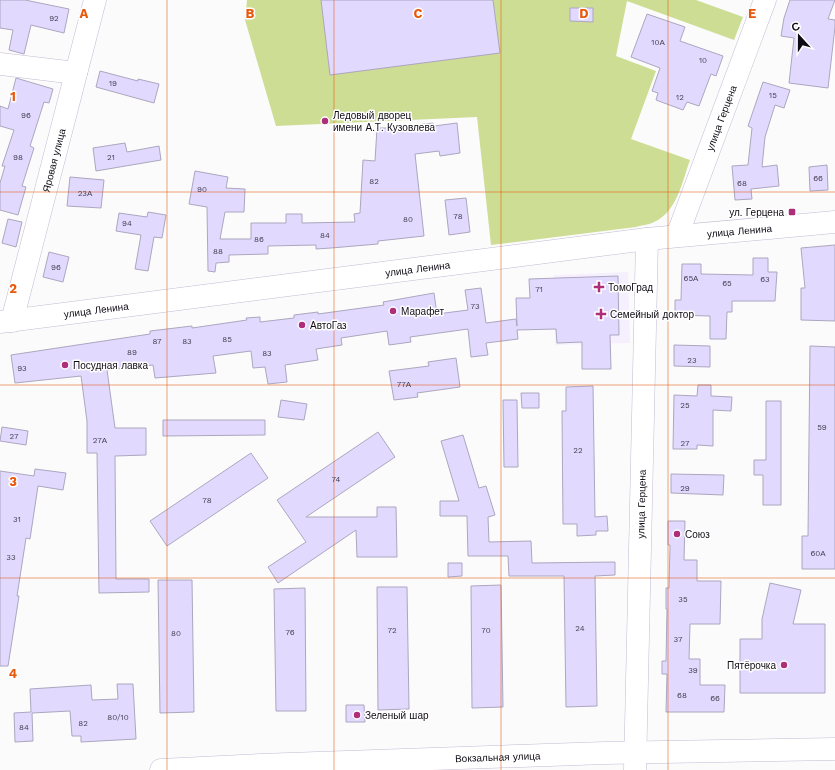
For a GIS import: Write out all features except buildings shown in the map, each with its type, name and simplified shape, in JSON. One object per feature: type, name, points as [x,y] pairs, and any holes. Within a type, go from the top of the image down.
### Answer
[{"type":"street","name":"Яровая улица","points":[[6,322],[95,0]]},
{"type":"street","name":"улица Герцена","points":[[677,236],[765,0]]},
{"type":"street","points":[[0,64],[76,73]]},
{"type":"street","name":"улица Ленина","points":[[6,322],[646,239],[835,222]]},
{"type":"street","name":"улица Герцена","points":[[635,761],[646,239]]},
{"type":"street","name":"Вокзальная улица","points":[[160,770],[276,764],[635,761],[835,749]]},
{"type":"shaded area","points":[[628,272],[630,343],[555,345],[554,275]]},
{"type":"green space","name":"Ледовый дворец имени А.Т. Кузовлева","points":[[247,0],[696,0],[743,17],[734,40],[627,1],[616,56],[656,71],[631,139],[690,160],[678,196],[662,217],[652,223],[636,227],[491,245],[477,117],[276,126],[245,20]]},
{"type":"place","name":"Ледовый дворец имени А.Т. Кузовлева","points":[[325,121]]},
{"type":"place","name":"ул. Герцена","points":[[792,212]]},
{"type":"place","name":"ТомоГрад","points":[[599,287]]},
{"type":"place","name":"Марафет","points":[[393,311]]},
{"type":"place","name":"Семейный доктор","points":[[601,314]]},
{"type":"place","name":"АвтоГаз","points":[[302,325]]},
{"type":"place","name":"Посудная лавка","points":[[65,365]]},
{"type":"place","name":"Союз","points":[[677,534]]},
{"type":"place","name":"Пятёрочка","points":[[784,665]]},
{"type":"place","name":"Зеленый шар","points":[[357,715]]}]
